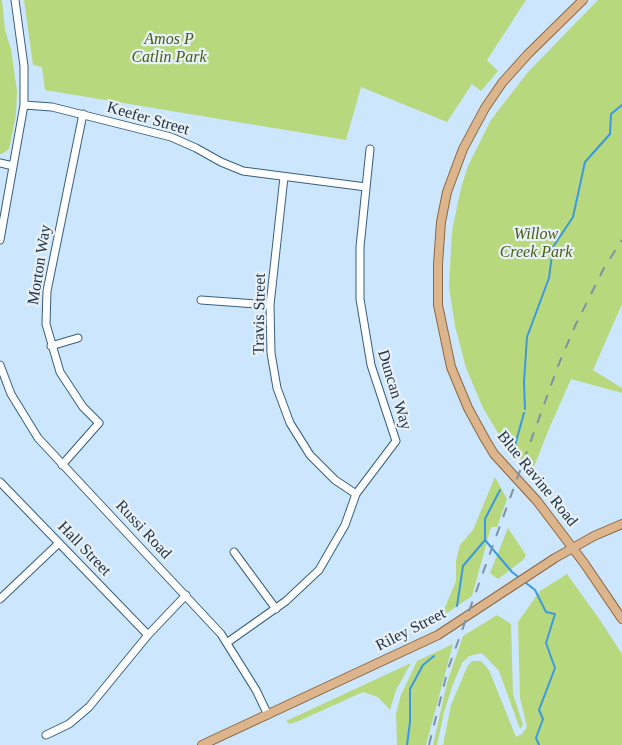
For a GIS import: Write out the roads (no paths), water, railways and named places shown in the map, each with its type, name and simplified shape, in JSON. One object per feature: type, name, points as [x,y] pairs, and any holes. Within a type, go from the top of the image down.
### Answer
[{"type":"main road","name":"Blue Ravine Road","points":[[583,0],[513,71],[485,108],[469,135],[447,192],[441,222],[438,305],[446,348],[456,380],[468,408],[494,453],[537,501],[584,563],[622,619]]},
{"type":"main road","name":"Riley Street","points":[[202,745],[419,645],[457,624],[572,548],[622,524]]},
{"type":"street","points":[[0,240],[24,105],[24,66],[15,0]]},
{"type":"street","name":"Keefer Street","points":[[24,105],[52,107],[83,114],[183,141],[231,167],[284,177],[366,187]]},
{"type":"street","name":"Morton Way","points":[[62,465],[99,423],[83,407],[60,372],[46,324],[47,291],[83,114]]},
{"type":"street","points":[[366,187],[370,149]]},
{"type":"street","points":[[0,163],[13,166]]},
{"type":"street","name":"Travis Street","points":[[284,177],[270,305],[277,388],[298,438],[321,468],[357,494]]},
{"type":"street","name":"Duncan Way","points":[[228,642],[276,609],[320,570],[345,525],[357,494],[396,441],[371,365],[362,317],[359,273],[366,187]]},
{"type":"street","points":[[201,300],[270,305]]},
{"type":"street","points":[[51,346],[78,338]]},
{"type":"street","name":"Russi Road","points":[[0,365],[11,394],[29,426],[50,453],[228,642],[268,715]]},
{"type":"street","name":"Hall Street","points":[[1,484],[148,634]]},
{"type":"street","points":[[0,599],[59,543]]},
{"type":"street","points":[[234,552],[276,609]]},
{"type":"street","points":[[46,735],[69,724],[85,711],[148,634],[186,595]]},
{"type":"waterway","points":[[525,409],[527,337],[549,278],[553,247],[573,217],[585,162],[610,134],[611,114],[622,105]]},
{"type":"waterway","points":[[514,449],[524,413]]},
{"type":"waterway","points":[[457,606],[463,566],[485,540],[485,519],[500,490]]},
{"type":"waterway","points":[[485,540],[512,572],[535,590],[546,612],[555,614],[546,643],[555,668],[539,710],[543,719],[536,738],[539,745]]},
{"type":"waterway","points":[[407,745],[410,689],[423,665],[434,656]]},
{"type":"railway","points":[[429,745],[448,669],[558,366],[604,268],[622,240]]},
{"type":"park label","name":"Amos P Catlin Park","points":[[169,49]]},
{"type":"park label","name":"Willow Creek Park","points":[[536,244]]}]
